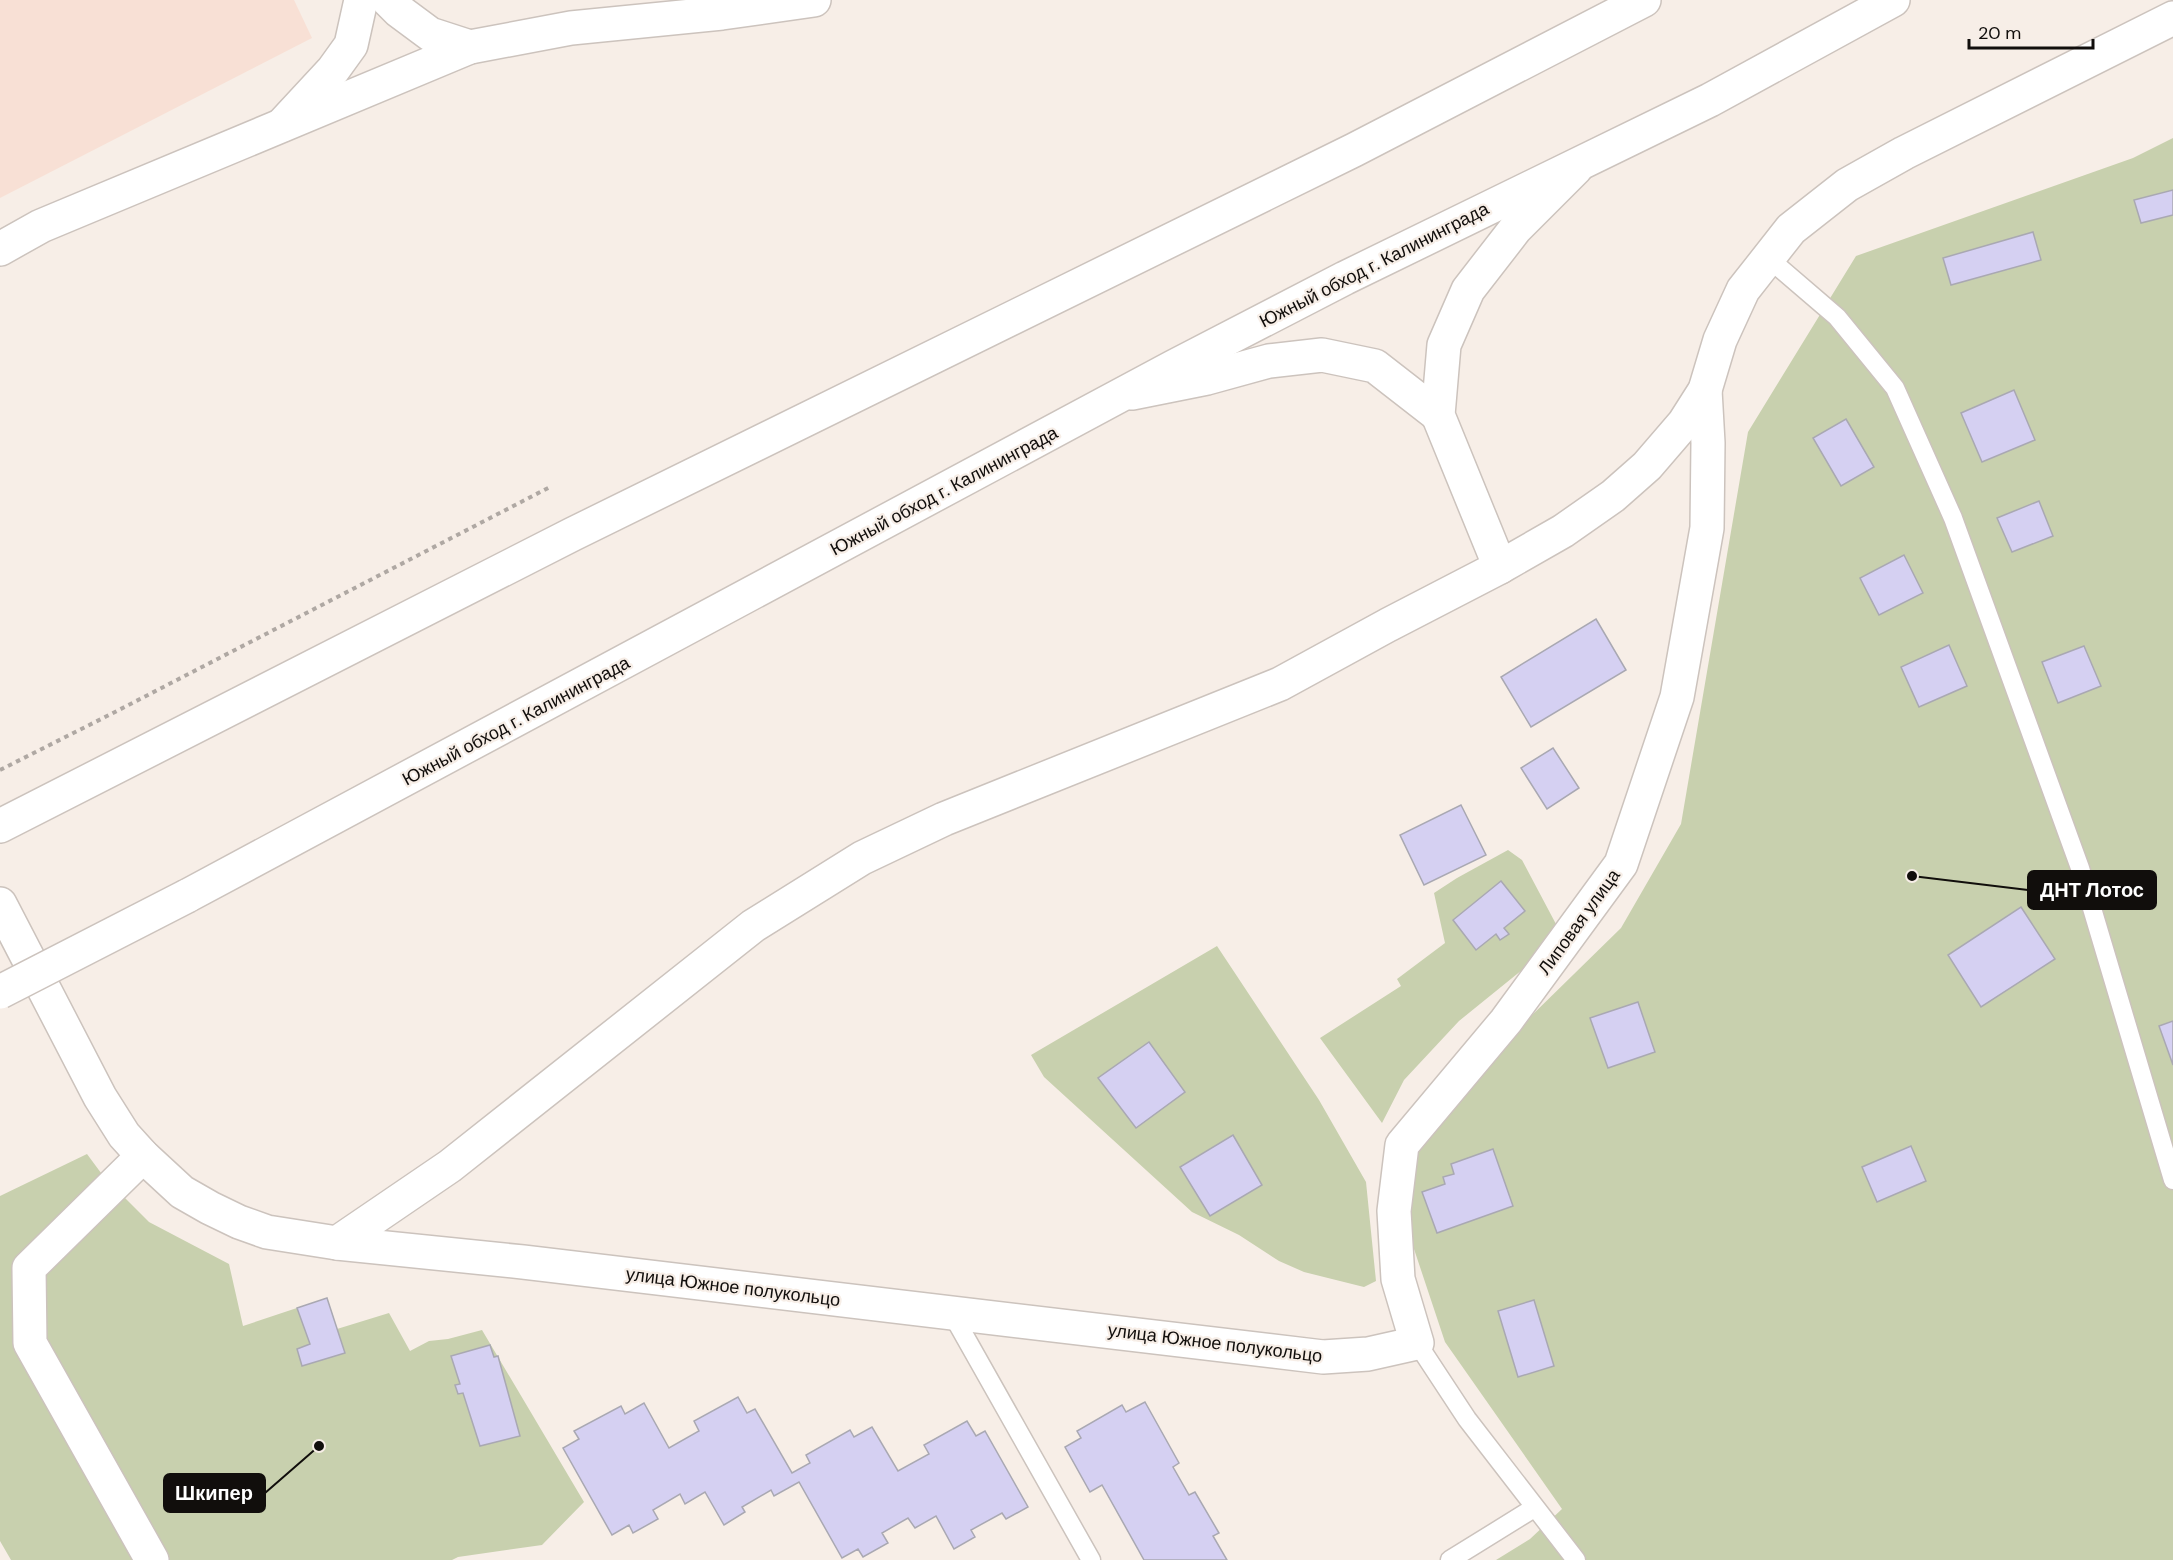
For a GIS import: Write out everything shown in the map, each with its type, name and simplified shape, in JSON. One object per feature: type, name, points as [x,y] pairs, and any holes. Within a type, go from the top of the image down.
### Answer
[{"type":"main road","points":[[282,125],[333,70],[351,45],[361,0]]},
{"type":"main road","points":[[388,0],[430,34],[470,47]]},
{"type":"main road","points":[[0,249],[41,226],[470,47],[703,7],[814,0]]},
{"type":"main road","points":[[0,826],[573,534],[1365,145],[1644,0]]},
{"type":"main road","name":"Южный обход г. Калининграда","points":[[0,992],[187,896],[1345,278],[1710,100],[1893,0]]},
{"type":"main road","points":[[337,1243],[450,1166],[753,926],[844,869],[944,819],[1280,684],[1563,531],[1613,496],[1647,466],[1684,423],[1705,390],[1724,330],[1743,291],[1767,257],[1791,229],[1847,185],[1904,153],[2173,18]]},
{"type":"main road","points":[[1500,567],[1438,415],[1444,345],[1468,290],[1516,228],[1581,163]]},
{"type":"main road","points":[[1121,396],[1207,378],[1269,361],[1322,355],[1375,366],[1438,415]]},
{"type":"main road","name":"Липовая улица","points":[[1417,1343],[1398,1278],[1394,1211],[1401,1145],[1506,1021],[1622,864],[1677,697],[1703,551],[1707,528],[1708,454],[1705,390]]},
{"type":"main road","name":"улица Южное полукольцо","points":[[0,904],[100,1097],[124,1135],[182,1192],[210,1208],[267,1232],[337,1243],[523,1262],[1323,1357],[1368,1354],[1417,1343]]},
{"type":"main road","points":[[143,1156],[29,1268],[30,1343],[152,1560]]},
{"type":"lane","points":[[1767,257],[1836,317],[1895,388],[1953,518],[2080,868],[2173,1180]]},
{"type":"lane","points":[[951,1312],[1092,1560]]},
{"type":"lane","points":[[1417,1343],[1467,1419],[1576,1560]]},
{"type":"lane","points":[[1450,1560],[1534,1508]]},
{"type":"path","points":[[0,770],[550,487]]},
{"type":"shaded area","points":[[0,0],[294,0],[312,38],[0,198]]},
{"type":"green space","points":[[2173,138],[2173,1560],[1496,1560],[1530,1539],[1562,1509],[1445,1342],[1405,1222],[1413,1148],[1479,1067],[1621,928],[1681,824],[1748,432],[1856,256],[2133,158]]},
{"type":"green space","points":[[1508,850],[1522,860],[1557,926],[1527,966],[1459,1021],[1404,1080],[1382,1123],[1320,1038],[1401,986],[1397,979],[1445,943],[1434,893]]},
{"type":"green space","points":[[1217,946],[1319,1100],[1366,1182],[1376,1281],[1364,1287],[1304,1272],[1279,1261],[1239,1235],[1192,1212],[1044,1077],[1031,1055]]},
{"type":"green space","points":[[87,1154],[104,1177],[149,1222],[229,1264],[243,1326],[327,1298],[337,1329],[389,1313],[410,1351],[429,1341],[448,1339],[482,1330],[584,1502],[542,1545],[458,1557],[452,1560],[11,1560],[0,1541],[0,1196]]},
{"type":"building","points":[[2173,190],[2173,215],[2141,223],[2134,200]]},
{"type":"building","points":[[2033,232],[2041,260],[1951,285],[1943,258]]},
{"type":"building","points":[[2014,390],[2035,440],[1982,462],[1961,413]]},
{"type":"building","points":[[1846,419],[1874,467],[1841,486],[1813,438]]},
{"type":"building","points":[[2039,501],[2053,536],[2012,552],[1997,518]]},
{"type":"building","points":[[1904,555],[1923,593],[1879,615],[1860,578]]},
{"type":"building","points":[[1596,619],[1626,670],[1531,727],[1501,677]]},
{"type":"building","points":[[1949,645],[1967,686],[1919,707],[1901,667]]},
{"type":"building","points":[[2084,646],[2101,686],[2058,703],[2042,662]]},
{"type":"building","points":[[1553,748],[1579,788],[1547,809],[1521,768]]},
{"type":"building","points":[[1461,805],[1486,855],[1424,885],[1400,835]]},
{"type":"building","points":[[1501,881],[1525,911],[1504,928],[1509,934],[1500,940],[1496,934],[1476,950],[1453,920]]},
{"type":"building","points":[[2021,907],[2055,959],[1981,1007],[1948,955]]},
{"type":"building","points":[[1638,1002],[1655,1052],[1608,1068],[1590,1018]]},
{"type":"building","points":[[2173,1021],[2173,1065],[2159,1026]]},
{"type":"building","points":[[1149,1042],[1185,1092],[1136,1128],[1098,1078]]},
{"type":"building","points":[[1233,1135],[1262,1185],[1210,1216],[1180,1167]]},
{"type":"building","points":[[1911,1146],[1926,1181],[1877,1202],[1862,1167]]},
{"type":"building","points":[[1493,1149],[1513,1206],[1437,1233],[1422,1192],[1445,1184],[1443,1177],[1454,1174],[1451,1164]]},
{"type":"building","points":[[327,1298],[345,1353],[302,1366],[297,1349],[310,1344],[297,1308]]},
{"type":"building","points":[[1534,1300],[1554,1366],[1518,1377],[1498,1311]]},
{"type":"building","points":[[490,1345],[494,1357],[498,1356],[520,1436],[480,1446],[463,1393],[458,1394],[455,1385],[460,1384],[451,1356]]},
{"type":"building","points":[[738,1397],[747,1413],[755,1409],[792,1473],[810,1463],[806,1455],[850,1430],[854,1437],[872,1427],[898,1471],[929,1454],[924,1445],[967,1421],[976,1436],[985,1431],[1028,1507],[1006,1519],[1002,1513],[971,1530],[975,1537],[954,1549],[936,1516],[915,1528],[908,1518],[882,1533],[888,1543],[863,1557],[858,1549],[842,1558],[799,1482],[774,1496],[771,1490],[742,1507],[745,1512],[724,1525],[705,1492],[685,1504],[680,1494],[653,1510],[658,1519],[633,1533],[629,1525],[612,1535],[563,1448],[579,1439],[574,1431],[621,1406],[625,1414],[644,1403],[669,1448],[699,1431],[694,1421]]},
{"type":"building","points":[[1145,1402],[1179,1463],[1173,1467],[1189,1495],[1195,1492],[1219,1533],[1213,1536],[1227,1560],[1144,1560],[1102,1485],[1090,1492],[1065,1447],[1081,1438],[1077,1431],[1122,1405],[1126,1412]]},
{"type":"place","name":"ДНТ Лотос","points":[[1912,876]]},
{"type":"place","name":"Шкипер","points":[[319,1446]]}]
